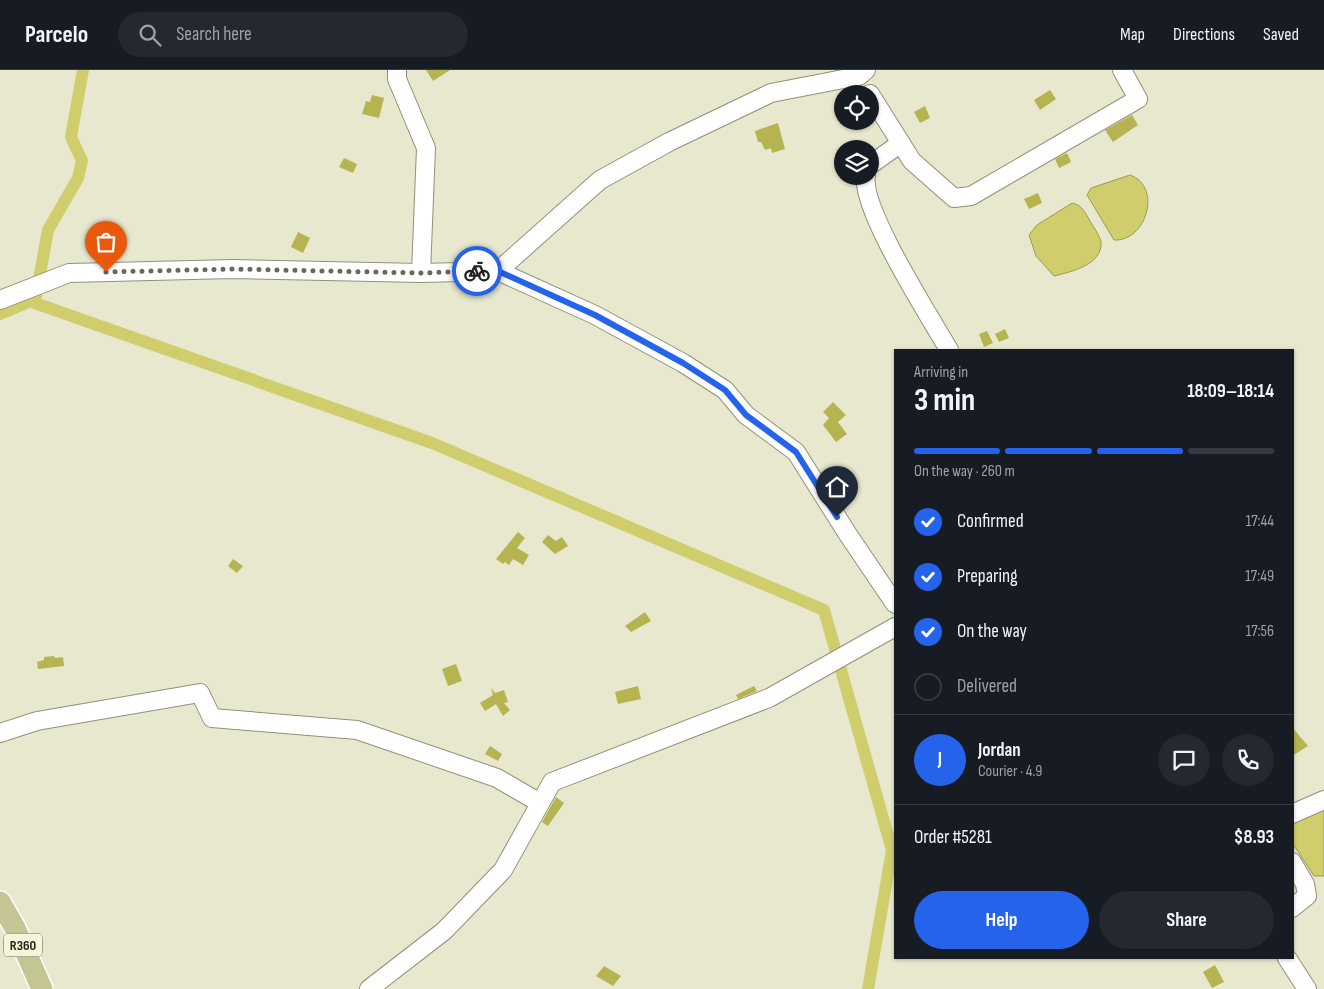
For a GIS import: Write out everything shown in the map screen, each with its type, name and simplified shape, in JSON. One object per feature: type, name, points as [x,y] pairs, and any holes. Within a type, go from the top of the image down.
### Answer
[{"type":"main road","name":"R360","points":[[0,902],[15,928],[42,989]]},
{"type":"street","points":[[397,70],[397,80],[426,148],[421,273]]},
{"type":"street","points":[[879,108],[912,161],[954,198],[971,196],[1138,99],[1122,70]]},
{"type":"street","points":[[498,271],[600,180],[660,147],[771,93],[862,73],[867,85]]},
{"type":"street","points":[[879,159],[901,143]]},
{"type":"street","points":[[864,185],[883,233],[948,349]]},
{"type":"street","points":[[0,300],[70,273],[233,269],[421,273],[498,271],[595,315],[683,363],[725,390],[746,415],[796,452],[894,603]]},
{"type":"street","points":[[369,989],[444,931],[503,870],[552,782],[769,698],[894,628]]},
{"type":"street","points":[[0,733],[37,721],[200,693],[212,718],[357,730],[497,778],[540,803]]},
{"type":"street","points":[[1294,813],[1324,800]]},
{"type":"street","points":[[1294,865],[1305,884],[1307,896],[1294,906]]},
{"type":"street","points":[[1288,959],[1307,989]]},
{"type":"shaded area","points":[[1130,175],[1140,181],[1146,190],[1148,201],[1146,213],[1142,223],[1135,232],[1125,238],[1114,240],[1087,195],[1091,188]]},
{"type":"shaded area","points":[[1072,203],[1081,207],[1096,231],[1101,242],[1100,250],[1091,262],[1084,266],[1054,276],[1036,256],[1029,235],[1037,225]]},
{"type":"shaded area","points":[[1324,808],[1324,876],[1314,876],[1294,846],[1294,823]]},
{"type":"building","points":[[426,70],[450,70],[433,81]]},
{"type":"building","points":[[1050,90],[1056,99],[1040,110],[1034,100]]},
{"type":"building","points":[[372,95],[384,98],[379,118],[362,114],[366,101],[370,102]]},
{"type":"building","points":[[925,106],[930,118],[920,123],[914,112]]},
{"type":"building","points":[[1132,115],[1138,125],[1113,142],[1105,130]]},
{"type":"building","points":[[778,123],[785,149],[772,153],[771,148],[765,150],[761,142],[758,142],[755,131]]},
{"type":"building","points":[[1067,153],[1071,162],[1059,168],[1055,159]]},
{"type":"building","points":[[344,158],[357,164],[353,173],[339,167]]},
{"type":"building","points":[[1038,193],[1042,203],[1029,209],[1024,199]]},
{"type":"building","points":[[298,232],[310,238],[303,253],[291,247]]},
{"type":"building","points":[[1005,329],[1009,338],[999,342],[995,334]]},
{"type":"building","points":[[987,331],[993,343],[984,347],[979,334]]},
{"type":"building","points":[[833,402],[846,415],[838,422],[847,434],[836,442],[823,425],[829,418],[823,412]]},
{"type":"building","points":[[518,532],[525,538],[517,548],[529,555],[523,565],[513,559],[509,565],[505,562],[503,564],[496,559]]},
{"type":"building","points":[[548,535],[556,541],[562,537],[568,546],[555,554],[542,542]]},
{"type":"building","points":[[233,559],[243,566],[237,573],[228,566]]},
{"type":"building","points":[[645,612],[651,621],[631,632],[625,626]]},
{"type":"building","points":[[54,656],[55,658],[63,657],[64,666],[38,669],[37,662],[44,660],[44,657]]},
{"type":"building","points":[[456,664],[462,681],[448,686],[442,669]]},
{"type":"building","points":[[638,686],[641,699],[618,704],[615,692]]},
{"type":"building","points":[[754,686],[757,691],[738,699],[736,695]]},
{"type":"building","points":[[491,688],[495,693],[504,690],[508,702],[504,703],[510,710],[503,716],[496,704],[485,711],[480,703],[493,695]]},
{"type":"building","points":[[1294,729],[1308,746],[1294,755]]},
{"type":"building","points":[[490,746],[502,754],[498,761],[485,754]]},
{"type":"building","points":[[556,797],[564,803],[548,826],[542,822]]},
{"type":"building","points":[[1215,965],[1224,982],[1212,988],[1203,972]]},
{"type":"building","points":[[604,966],[621,976],[613,986],[596,976]]},
{"type":"waterway","points":[[0,314],[24,304],[36,296],[48,230],[78,178],[82,161],[71,137],[83,70]]},
{"type":"waterway","points":[[29,301],[432,443],[824,610],[892,850],[868,989]]},
{"type":"way so far","points":[[106,272],[233,269],[421,273],[477,271]]},
{"type":"route","points":[[477,271],[498,271],[595,315],[683,363],[725,390],[746,415],[796,452],[837,517]]}]
